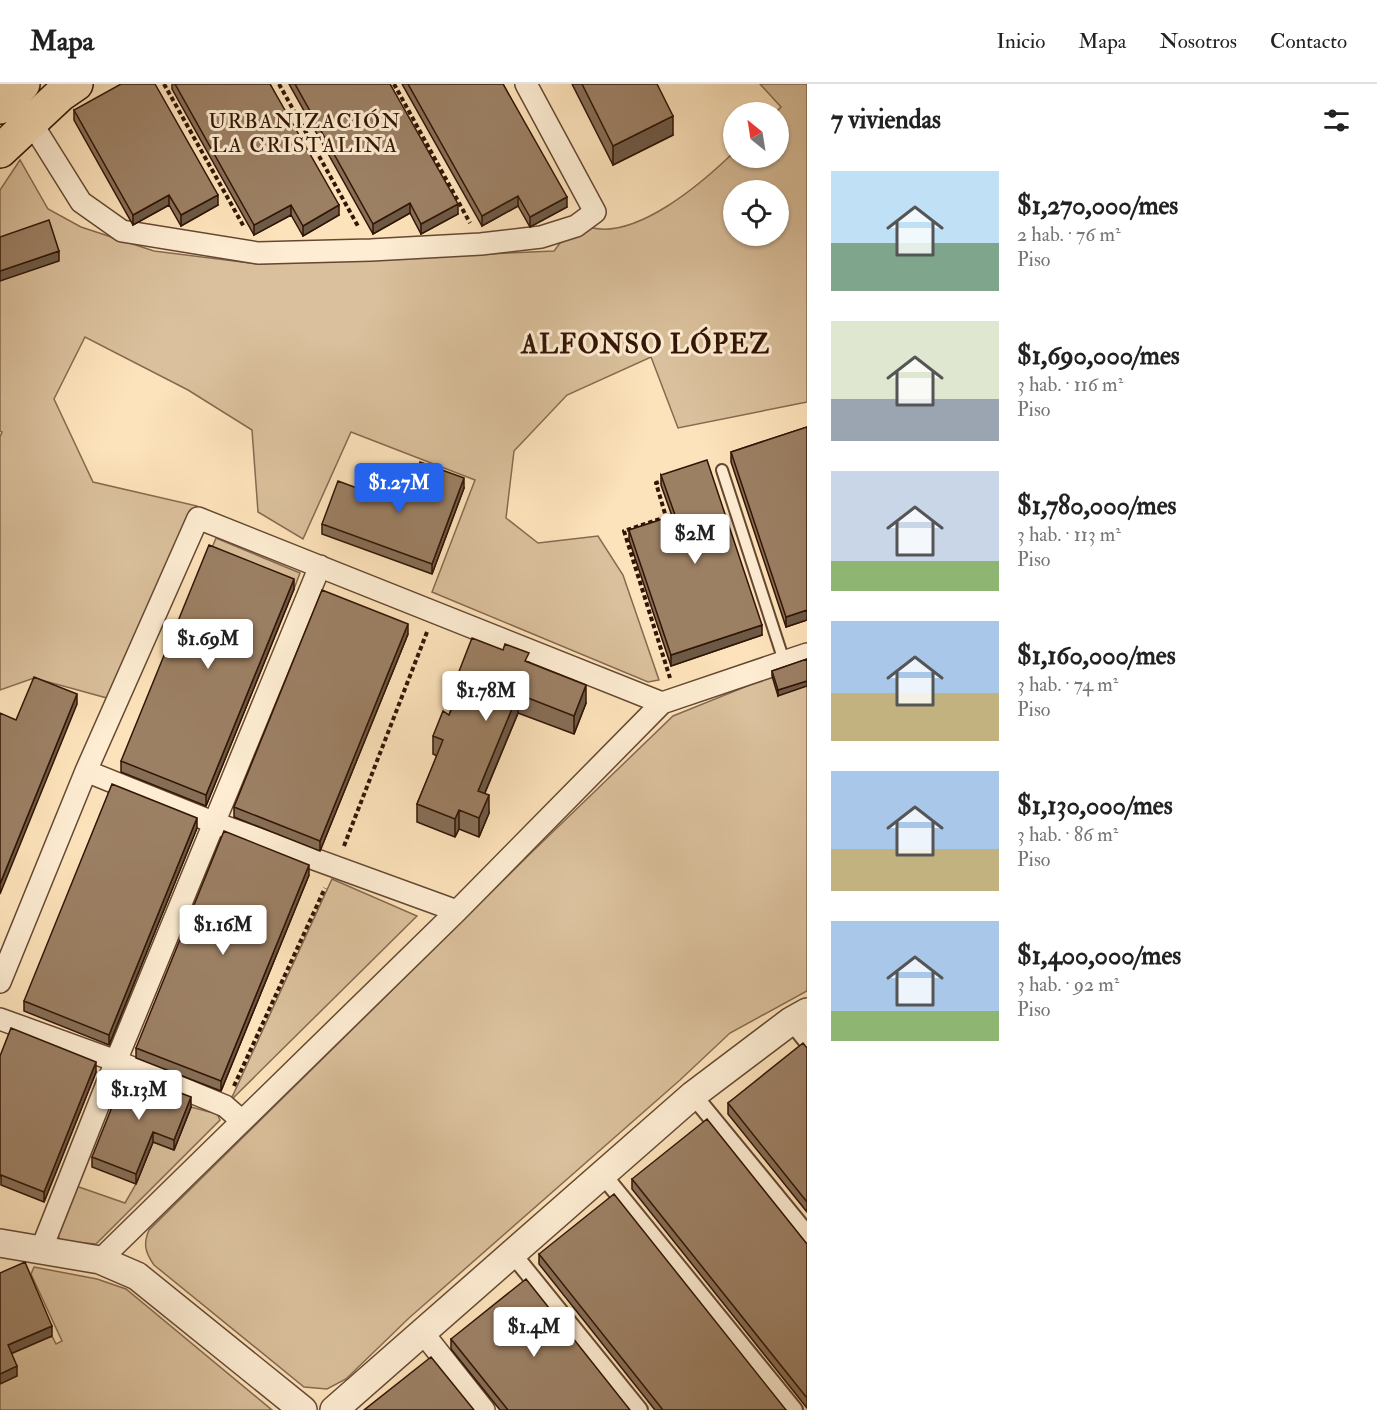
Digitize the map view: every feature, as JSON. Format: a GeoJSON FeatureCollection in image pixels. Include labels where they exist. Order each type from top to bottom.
{"type":"FeatureCollection","features":[{"type":"Feature","properties":{"kind":"main road"},"geometry":{"type":"LineString","coordinates":[[0,107],[24,84]]}},
{"type":"Feature","properties":{"kind":"main road"},"geometry":{"type":"LineString","coordinates":[[0,151],[60,95],[76,84]]}},
{"type":"Feature","properties":{"kind":"street"},"geometry":{"type":"LineString","coordinates":[[31,122],[81,202],[122,231],[258,253],[481,244],[541,237],[576,226],[594,212],[526,84]]}},
{"type":"Feature","properties":{"kind":"street"},"geometry":{"type":"LineString","coordinates":[[0,982],[86,771],[198,518],[669,700]]}},
{"type":"Feature","properties":{"kind":"street"},"geometry":{"type":"LineString","coordinates":[[41,1250],[116,1061],[320,566]]}},
{"type":"Feature","properties":{"kind":"street"},"geometry":{"type":"LineString","coordinates":[[100,1260],[669,700],[807,654]]}},
{"type":"Feature","properties":{"kind":"street"},"geometry":{"type":"LineString","coordinates":[[86,771],[215,823],[457,911]]}},
{"type":"Feature","properties":{"kind":"street"},"geometry":{"type":"LineString","coordinates":[[0,1019],[116,1061],[225,1106],[242,1121]]}},
{"type":"Feature","properties":{"kind":"street"},"geometry":{"type":"LineString","coordinates":[[334,1410],[693,1095],[802,1025]]}},
{"type":"Feature","properties":{"kind":"street"},"geometry":{"type":"LineString","coordinates":[[693,1095],[807,1234]]}},
{"type":"Feature","properties":{"kind":"street"},"geometry":{"type":"LineString","coordinates":[[603,1174],[794,1410]]}},
{"type":"Feature","properties":{"kind":"street"},"geometry":{"type":"LineString","coordinates":[[0,1243],[100,1260],[137,1276],[303,1410]]}},
{"type":"Feature","properties":{"kind":"street"},"geometry":{"type":"LineString","coordinates":[[512,1253],[639,1410]]}},
{"type":"Feature","properties":{"kind":"street"},"geometry":{"type":"LineString","coordinates":[[423,1333],[484,1410]]}},
{"type":"Feature","properties":{"kind":"lane"},"geometry":{"type":"LineString","coordinates":[[722,470],[784,661]]}},
{"type":"Feature","properties":{"kind":"path"},"geometry":{"type":"LineString","coordinates":[[164,84],[258,253]]}},
{"type":"Feature","properties":{"kind":"path"},"geometry":{"type":"LineString","coordinates":[[279,84],[371,250]]}},
{"type":"Feature","properties":{"kind":"path"},"geometry":{"type":"LineString","coordinates":[[394,84],[481,244]]}},
{"type":"Feature","properties":{"kind":"path"},"geometry":{"type":"LineString","coordinates":[[667,479],[656,483],[666,517],[624,531],[669,700]]}},
{"type":"Feature","properties":{"kind":"shaded area"},"geometry":{"type":"Polygon","coordinates":[[[760,84],[807,84],[807,402],[678,428],[651,357],[567,395],[514,451],[506,518],[538,543],[598,536],[623,575],[659,680],[648,682],[432,592],[475,480],[351,432],[303,539],[258,512],[252,430],[188,390],[85,337],[54,399],[93,482],[197,506],[107,698],[34,678],[0,690],[0,437],[2,432],[0,431],[0,190],[20,160],[48,209],[81,227],[154,251],[258,264],[554,251],[560,243],[589,227],[607,229],[627,226],[647,218],[704,179],[723,162],[723,168],[789,168],[789,102],[776,102],[760,84]]]}},
{"type":"Feature","properties":{"kind":"shaded area"},"geometry":{"type":"Polygon","coordinates":[[[216,538],[300,573],[294,589],[209,555],[216,538]]]}},
{"type":"Feature","properties":{"kind":"shaded area"},"geometry":{"type":"Polygon","coordinates":[[[772,676],[807,686],[807,991],[730,1033],[680,1080],[409,1318],[346,1379],[327,1389],[304,1387],[154,1265],[146,1248],[149,1230],[673,716],[772,676]]]}},
{"type":"Feature","properties":{"kind":"shaded area"},"geometry":{"type":"Polygon","coordinates":[[[332,879],[417,916],[225,1106],[233,1095],[332,879]]]}},
{"type":"Feature","properties":{"kind":"shaded area"},"geometry":{"type":"Polygon","coordinates":[[[191,1107],[217,1114],[220,1120],[96,1244],[61,1241],[57,1234],[76,1186],[125,1203],[136,1184],[153,1142],[174,1150],[191,1107]]]}},
{"type":"Feature","properties":{"kind":"shaded area"},"geometry":{"type":"Polygon","coordinates":[[[34,1267],[97,1279],[126,1289],[272,1410],[0,1410],[0,1384],[17,1376],[8,1355],[52,1336],[56,1344],[62,1341],[31,1274],[34,1267]]]}},
{"type":"Feature","properties":{"kind":"building"},"geometry":{"type":"Polygon","coordinates":[[[121,84],[155,84],[218,195],[181,215],[169,195],[133,215],[74,110],[121,84]]]}},
{"type":"Feature","properties":{"kind":"building"},"geometry":{"type":"Polygon","coordinates":[[[175,84],[270,84],[339,205],[303,226],[291,205],[254,225],[175,84]]]}},
{"type":"Feature","properties":{"kind":"building"},"geometry":{"type":"Polygon","coordinates":[[[295,84],[390,84],[458,204],[421,224],[410,203],[373,224],[295,84]]]}},
{"type":"Feature","properties":{"kind":"building"},"geometry":{"type":"Polygon","coordinates":[[[408,84],[503,84],[567,197],[530,217],[518,196],[482,216],[408,84]]]}},
{"type":"Feature","properties":{"kind":"building"},"geometry":{"type":"Polygon","coordinates":[[[582,84],[657,84],[673,116],[613,146],[582,84]]]}},
{"type":"Feature","properties":{"kind":"building"},"geometry":{"type":"Polygon","coordinates":[[[49,220],[59,251],[0,271],[0,237],[49,220]]]}},
{"type":"Feature","properties":{"kind":"building"},"geometry":{"type":"Polygon","coordinates":[[[807,427],[807,610],[786,617],[731,452],[807,427]]]}},
{"type":"Feature","properties":{"kind":"building"},"geometry":{"type":"Polygon","coordinates":[[[707,460],[762,625],[671,655],[629,530],[675,515],[661,475],[707,460]]]}},
{"type":"Feature","properties":{"kind":"building"},"geometry":{"type":"Polygon","coordinates":[[[420,462],[464,478],[432,564],[322,524],[338,481],[403,505],[420,462]]]}},
{"type":"Feature","properties":{"kind":"building"},"geometry":{"type":"Polygon","coordinates":[[[209,545],[294,579],[206,795],[121,761],[209,545]]]}},
{"type":"Feature","properties":{"kind":"building"},"geometry":{"type":"Polygon","coordinates":[[[322,590],[408,624],[320,841],[234,807],[322,590]]]}},
{"type":"Feature","properties":{"kind":"building"},"geometry":{"type":"Polygon","coordinates":[[[472,638],[503,650],[505,644],[529,653],[525,661],[586,685],[574,716],[518,694],[478,791],[489,795],[479,818],[459,810],[455,819],[417,804],[443,740],[433,736],[443,711],[449,715],[465,676],[458,674],[472,638]]]}},
{"type":"Feature","properties":{"kind":"building"},"geometry":{"type":"Polygon","coordinates":[[[807,659],[807,681],[778,690],[772,671],[807,659]]]}},
{"type":"Feature","properties":{"kind":"building"},"geometry":{"type":"Polygon","coordinates":[[[34,677],[77,694],[0,884],[0,713],[16,720],[34,677]]]}},
{"type":"Feature","properties":{"kind":"building"},"geometry":{"type":"Polygon","coordinates":[[[112,784],[197,818],[109,1035],[24,1001],[112,784]]]}},
{"type":"Feature","properties":{"kind":"building"},"geometry":{"type":"Polygon","coordinates":[[[224,831],[309,865],[221,1081],[136,1048],[224,831]]]}},
{"type":"Feature","properties":{"kind":"building"},"geometry":{"type":"Polygon","coordinates":[[[11,1028],[96,1062],[44,1192],[1,1175],[0,1177],[0,1056],[11,1028]]]}},
{"type":"Feature","properties":{"kind":"building"},"geometry":{"type":"Polygon","coordinates":[[[803,1043],[807,1048],[807,1202],[728,1103],[803,1043]]]}},
{"type":"Feature","properties":{"kind":"building"},"geometry":{"type":"Polygon","coordinates":[[[126,1072],[191,1097],[174,1140],[153,1132],[136,1174],[92,1157],[126,1072]]]}},
{"type":"Feature","properties":{"kind":"building"},"geometry":{"type":"Polygon","coordinates":[[[707,1119],[807,1244],[807,1398],[632,1179],[707,1119]]]}},
{"type":"Feature","properties":{"kind":"building"},"geometry":{"type":"Polygon","coordinates":[[[614,1194],[786,1410],[663,1410],[539,1254],[614,1194]]]}},
{"type":"Feature","properties":{"kind":"building"},"geometry":{"type":"Polygon","coordinates":[[[25,1262],[52,1326],[8,1345],[17,1366],[0,1374],[0,1273],[25,1262]]]}},
{"type":"Feature","properties":{"kind":"building"},"geometry":{"type":"Polygon","coordinates":[[[526,1279],[630,1410],[508,1410],[451,1339],[526,1279]]]}},
{"type":"Feature","properties":{"kind":"building"},"geometry":{"type":"Polygon","coordinates":[[[431,1357],[474,1410],[364,1410],[431,1357]]]}},
{"type":"Feature","properties":{"kind":"district","name":"URBANIZACIÓN LA CRISTALINA"},"geometry":{"type":"Point","coordinates":[305,133]}},
{"type":"Feature","properties":{"kind":"district","name":"ALFONSO LÓPEZ"},"geometry":{"type":"Point","coordinates":[646,344]}}]}
